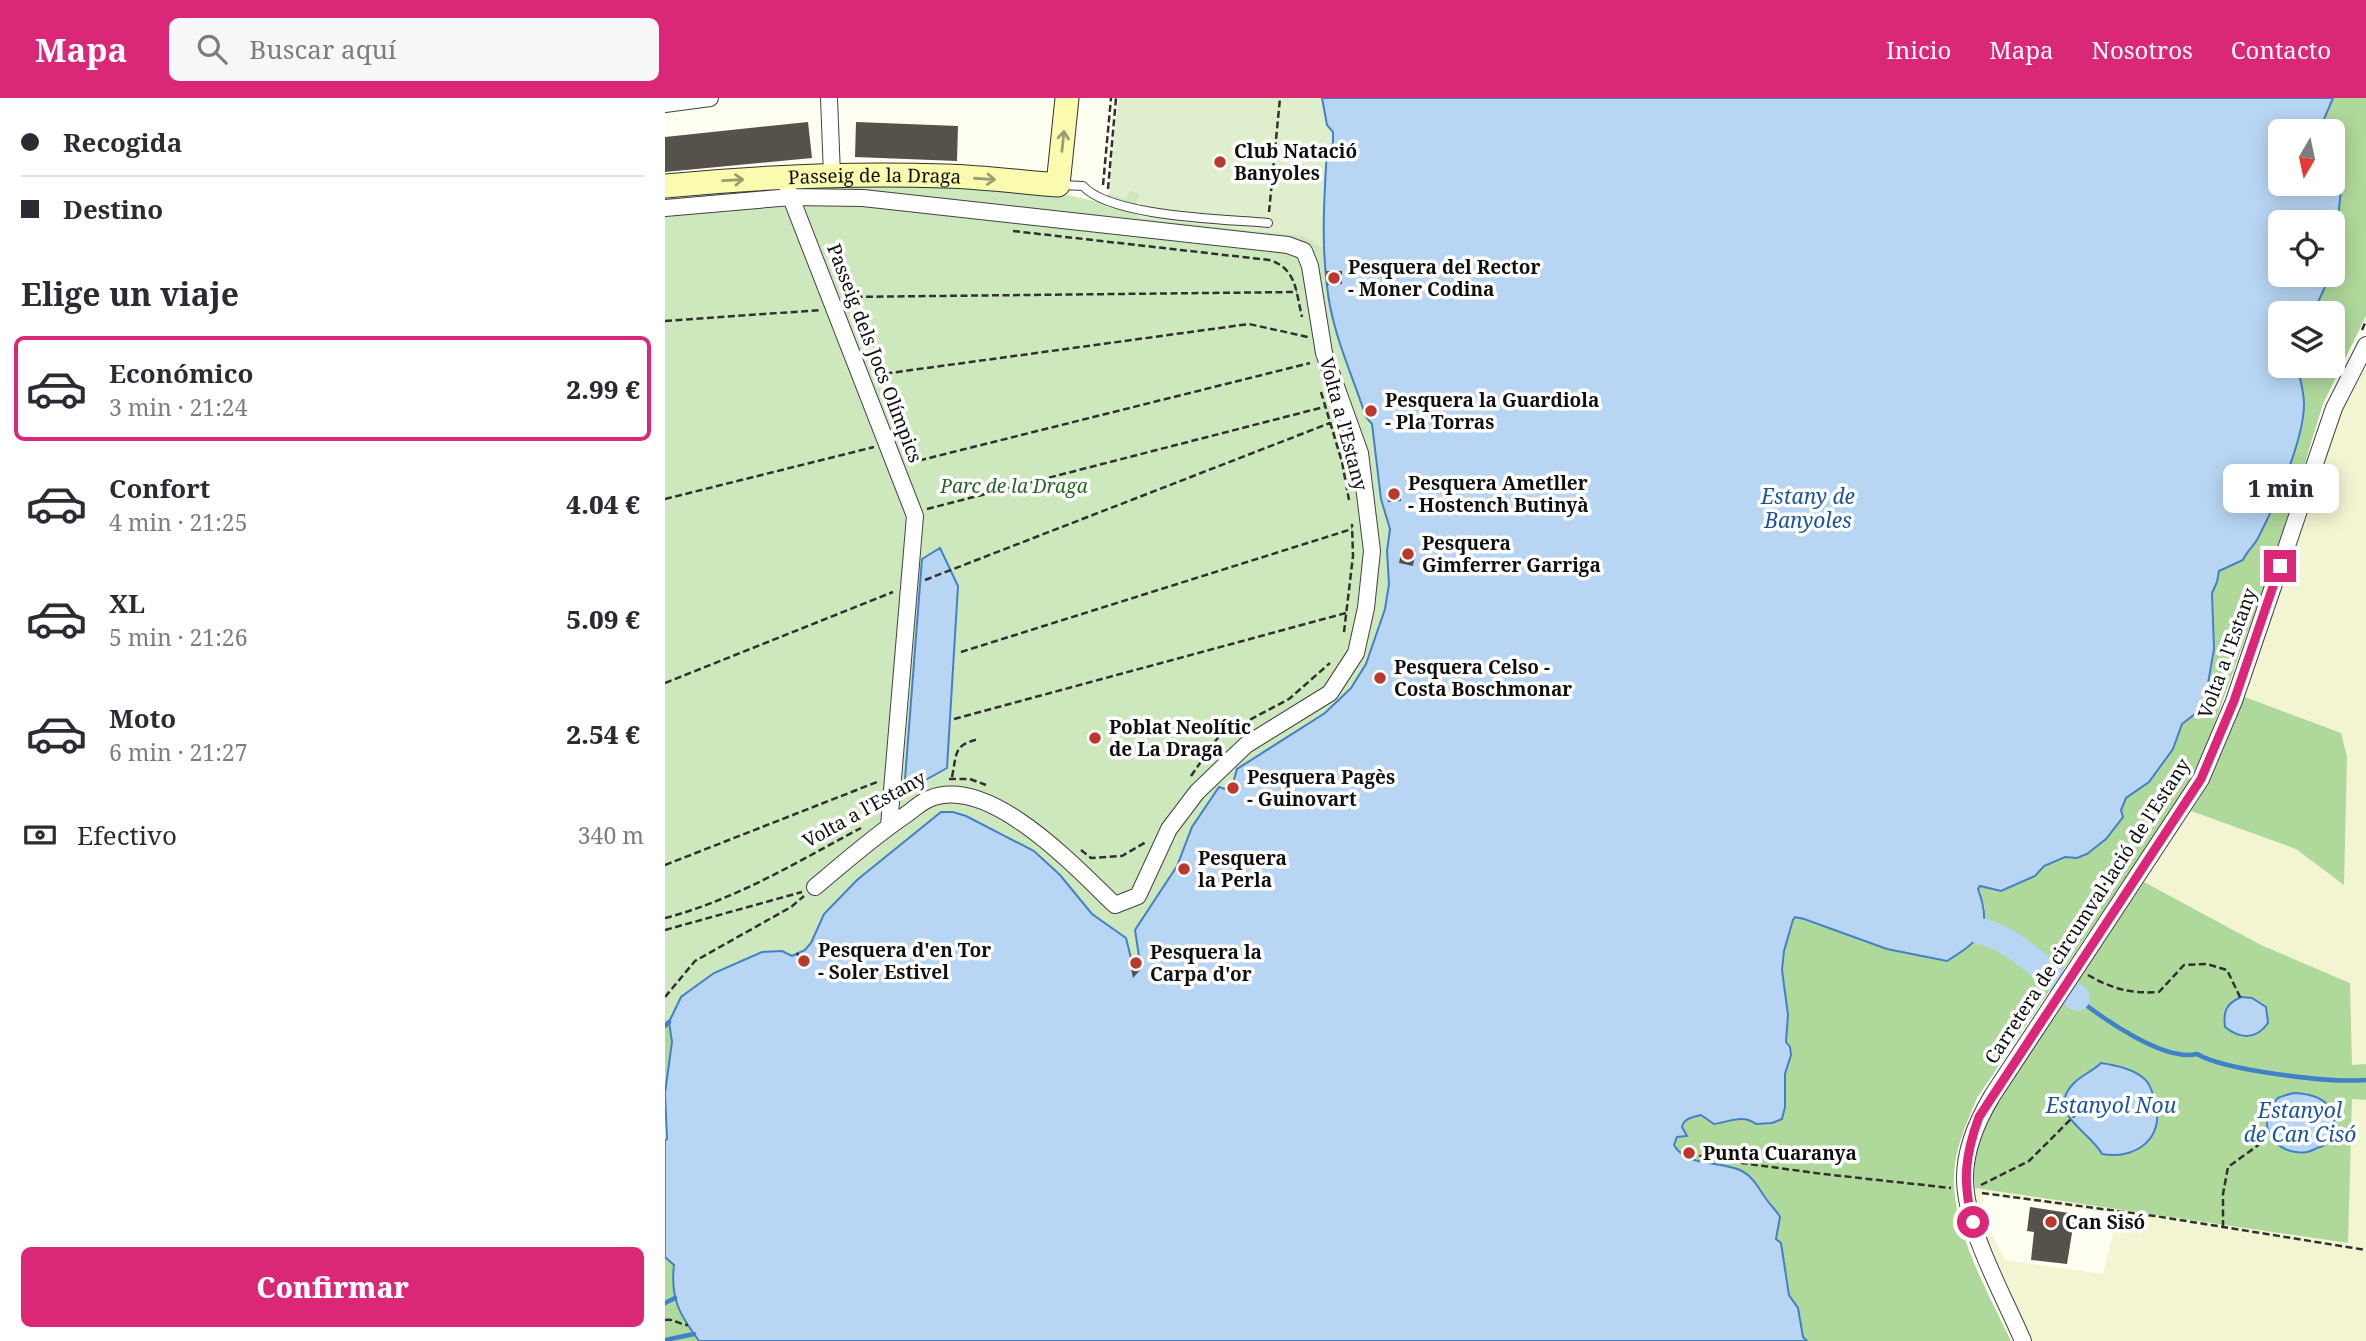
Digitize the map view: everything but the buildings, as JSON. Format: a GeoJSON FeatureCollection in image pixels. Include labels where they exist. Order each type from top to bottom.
{"type":"FeatureCollection","features":[{"type":"Feature","properties":{"kind":"street"},"geometry":{"type":"LineString","coordinates":[[665,104],[710,98]]}},
{"type":"Feature","properties":{"kind":"street"},"geometry":{"type":"LineString","coordinates":[[829,98],[832,175]]}},
{"type":"Feature","properties":{"kind":"street"},"geometry":{"type":"LineString","coordinates":[[1058,185],[1067,98],[1062,98]]}},
{"type":"Feature","properties":{"kind":"street","name":"Passeig de la Draga"},"geometry":{"type":"LineString","coordinates":[[665,186],[787,187],[832,175],[947,176],[1058,185]]}},
{"type":"Feature","properties":{"kind":"street"},"geometry":{"type":"LineString","coordinates":[[665,208],[787,187],[863,198],[1288,244],[1304,251],[1310,267],[1314,292],[1314,339],[1326,359],[1360,453],[1372,551],[1366,608],[1356,653],[1330,693],[1246,745],[1197,792],[1169,829],[1138,896],[1115,905],[1046,839],[982,799],[949,784],[929,798],[890,812],[815,887]]}},
{"type":"Feature","properties":{"kind":"street","name":"Passeig dels Jocs Olímpics"},"geometry":{"type":"LineString","coordinates":[[787,187],[915,516],[914,584],[890,812]]}},
{"type":"Feature","properties":{"kind":"street","name":"Carretera de circumval·lació de l'Estany"},"geometry":{"type":"LineString","coordinates":[[2023,1341],[1977,1236],[1966,1191],[1966,1160],[1979,1117],[2179,815],[2206,769],[2234,701],[2334,408],[2363,339]]}},
{"type":"Feature","properties":{"kind":"lane","name":"Passeig de la Draga"},"geometry":{"type":"LineString","coordinates":[[1058,185],[1083,186],[1090,193],[1104,198]]}},
{"type":"Feature","properties":{"kind":"lane"},"geometry":{"type":"LineString","coordinates":[[1104,198],[1138,210],[1268,223]]}},
{"type":"Feature","properties":{"kind":"path"},"geometry":{"type":"LineString","coordinates":[[1104,198],[1111,98]]}},
{"type":"Feature","properties":{"kind":"path"},"geometry":{"type":"LineString","coordinates":[[1104,198],[1116,98]]}},
{"type":"Feature","properties":{"kind":"path"},"geometry":{"type":"LineString","coordinates":[[1268,223],[1280,98]]}},
{"type":"Feature","properties":{"kind":"path","name":"Volta a l'Estany"},"geometry":{"type":"LineString","coordinates":[[1100,223],[1098,241],[1269,260],[1282,264],[1291,275],[1314,339]]}},
{"type":"Feature","properties":{"kind":"path"},"geometry":{"type":"LineString","coordinates":[[665,321],[832,303],[1314,292]]}},
{"type":"Feature","properties":{"kind":"path"},"geometry":{"type":"LineString","coordinates":[[2363,339],[2366,321]]}},
{"type":"Feature","properties":{"kind":"path"},"geometry":{"type":"LineString","coordinates":[[861,377],[1249,324],[1314,339]]}},
{"type":"Feature","properties":{"kind":"path"},"geometry":{"type":"LineString","coordinates":[[896,466],[1326,359]]}},
{"type":"Feature","properties":{"kind":"path","name":"Volta a l'Estany"},"geometry":{"type":"LineString","coordinates":[[1317,382],[1342,463],[1349,501]]}},
{"type":"Feature","properties":{"kind":"path"},"geometry":{"type":"LineString","coordinates":[[914,512],[1325,407],[1344,410]]}},
{"type":"Feature","properties":{"kind":"path"},"geometry":{"type":"LineString","coordinates":[[665,683],[954,567],[1330,423],[1344,410]]}},
{"type":"Feature","properties":{"kind":"path"},"geometry":{"type":"LineString","coordinates":[[665,499],[887,443]]}},
{"type":"Feature","properties":{"kind":"path","name":"Volta a l'Estany"},"geometry":{"type":"LineString","coordinates":[[1343,637],[1353,556],[1352,521]]}},
{"type":"Feature","properties":{"kind":"path"},"geometry":{"type":"LineString","coordinates":[[961,652],[1369,524]]}},
{"type":"Feature","properties":{"kind":"path"},"geometry":{"type":"LineString","coordinates":[[954,719],[1366,608]]}},
{"type":"Feature","properties":{"kind":"path"},"geometry":{"type":"LineString","coordinates":[[1187,781],[1219,736],[1289,699],[1331,662]]}},
{"type":"Feature","properties":{"kind":"path"},"geometry":{"type":"LineString","coordinates":[[949,784],[958,748],[964,743],[979,739]]}},
{"type":"Feature","properties":{"kind":"path"},"geometry":{"type":"LineString","coordinates":[[665,865],[893,776]]}},
{"type":"Feature","properties":{"kind":"path","name":"Volta a l'Estany"},"geometry":{"type":"LineString","coordinates":[[949,784],[971,779],[995,791]]}},
{"type":"Feature","properties":{"kind":"path","name":"Volta a l'Estany"},"geometry":{"type":"LineString","coordinates":[[665,918],[694,911],[757,885],[890,812]]}},
{"type":"Feature","properties":{"kind":"path"},"geometry":{"type":"LineString","coordinates":[[1073,844],[1091,858],[1122,856],[1146,842]]}},
{"type":"Feature","properties":{"kind":"path"},"geometry":{"type":"LineString","coordinates":[[665,930],[782,899],[815,887]]}},
{"type":"Feature","properties":{"kind":"path"},"geometry":{"type":"LineString","coordinates":[[665,997],[695,961],[791,907]]}},
{"type":"Feature","properties":{"kind":"path"},"geometry":{"type":"LineString","coordinates":[[797,953],[800,958]]}},
{"type":"Feature","properties":{"kind":"path"},"geometry":{"type":"LineString","coordinates":[[2075,972],[2117,990],[2134,993],[2159,992],[2184,965],[2207,964],[2227,970],[2241,999]]}},
{"type":"Feature","properties":{"kind":"path"},"geometry":{"type":"LineString","coordinates":[[1966,1191],[2029,1161],[2075,1115]]}},
{"type":"Feature","properties":{"kind":"path"},"geometry":{"type":"LineString","coordinates":[[2223,1227],[2223,1194],[2228,1167],[2264,1141]]}},
{"type":"Feature","properties":{"kind":"path"},"geometry":{"type":"LineString","coordinates":[[1689,1153],[1712,1159],[1877,1182],[1966,1191],[2366,1250]]}},
{"type":"Feature","properties":{"kind":"path"},"geometry":{"type":"LineString","coordinates":[[665,1320],[671,1319],[688,1325]]}},
{"type":"Feature","properties":{"kind":"green space","name":"Club Natació Banyoles"},"geometry":{"type":"Polygon","coordinates":[[[1118,98],[1322,98],[1327,125],[1333,131],[1333,143],[1327,150],[1323,248],[1303,236],[1137,217],[1140,194],[1129,190],[1126,199],[1109,193],[1118,98]]]}},
{"type":"Feature","properties":{"kind":"green space"},"geometry":{"type":"Polygon","coordinates":[[[2333,98],[2366,98],[2366,316],[2345,359],[2345,301],[2319,301],[2325,287],[2345,287],[2345,210],[2339,210],[2340,196],[2345,196],[2345,119],[2324,119],[2333,98]]]}},
{"type":"Feature","properties":{"kind":"green space","name":"Parc de la Draga"},"geometry":{"type":"Polygon","coordinates":[[[932,185],[1060,193],[1102,203],[1109,193],[1126,199],[1129,190],[1140,194],[1137,203],[1138,217],[1304,236],[1323,247],[1371,414],[1391,513],[1388,560],[1399,562],[1387,649],[1325,713],[1247,762],[1228,790],[1209,803],[1198,816],[1177,866],[1135,930],[1140,956],[1131,958],[1097,934],[1006,835],[953,812],[805,950],[791,956],[782,951],[681,997],[669,1022],[665,1016],[665,199],[787,186],[932,185]]]}},
{"type":"Feature","properties":{"kind":"green space"},"geometry":{"type":"Polygon","coordinates":[[[2366,364],[2366,1064],[2352,1066],[2350,983],[2261,945],[2144,882],[2191,811],[2296,849],[2344,885],[2278,709],[2245,697],[2342,411],[2366,364]]]}},
{"type":"Feature","properties":{"kind":"green space"},"geometry":{"type":"Polygon","coordinates":[[[2300,378],[2336,378],[2323,404],[2286,525],[2208,742],[2188,785],[1977,1098],[1958,1147],[1954,1186],[1963,1232],[2011,1341],[1807,1341],[1803,1337],[1798,1308],[1790,1295],[1781,1244],[1776,1239],[1777,1211],[1744,1173],[1683,1155],[1676,1149],[1674,1141],[1677,1137],[1687,1135],[1682,1131],[1683,1124],[1692,1117],[1702,1116],[1718,1122],[1747,1120],[1757,1124],[1772,1123],[1785,1107],[1785,1074],[1791,1054],[1786,1042],[1788,1015],[1782,970],[1784,951],[1795,917],[1887,949],[1947,960],[1985,909],[1977,889],[1980,886],[2001,891],[2035,876],[2044,866],[2065,857],[2077,858],[2087,854],[2106,839],[2123,817],[2121,810],[2126,798],[2149,782],[2173,749],[2181,724],[2200,710],[2205,701],[2214,649],[2212,593],[2219,570],[2242,560],[2265,524],[2294,454],[2303,419],[2300,378]]]}},
{"type":"Feature","properties":{"kind":"green space"},"geometry":{"type":"Polygon","coordinates":[[[2245,697],[2341,733],[2347,757],[2344,885],[2296,849],[2191,811],[2209,783],[2245,697]]]}},
{"type":"Feature","properties":{"kind":"green space"},"geometry":{"type":"Polygon","coordinates":[[[2144,882],[2261,945],[2350,983],[2352,1065],[2366,1064],[2366,1100],[2352,1099],[2348,1243],[1975,1188],[1979,1144],[1995,1103],[2144,882]],[[2252,998],[2240,1036],[2254,1036],[2252,998]],[[2101,1063],[2085,1075],[2079,1130],[2097,1145],[2101,1063]],[[2271,1108],[2266,1121],[2267,1132],[2329,1137],[2335,1114],[2271,1108]]]}},
{"type":"Feature","properties":{"kind":"green space"},"geometry":{"type":"Polygon","coordinates":[[[665,1016],[671,1044],[665,1093],[665,1016]]]}},
{"type":"Feature","properties":{"kind":"green space"},"geometry":{"type":"Polygon","coordinates":[[[2352,1099],[2366,1100],[2366,1341],[2032,1341],[1985,1233],[1976,1207],[1975,1188],[2347,1242],[2352,1099]],[[1984,1194],[1983,1205],[1991,1232],[2005,1260],[2103,1274],[2118,1214],[1984,1194]]]}},
{"type":"Feature","properties":{"kind":"green space"},"geometry":{"type":"Polygon","coordinates":[[[665,1257],[675,1265],[674,1288],[678,1306],[699,1341],[665,1341],[665,1257]]]}},
{"type":"Feature","properties":{"kind":"water","name":"Estany de Banyoles"},"geometry":{"type":"Polygon","coordinates":[[[1322,98],[2333,98],[2324,119],[2268,119],[2268,196],[2340,196],[2339,210],[2268,210],[2268,287],[2325,287],[2319,301],[2268,301],[2268,378],[2300,378],[2304,404],[2303,419],[2287,472],[2258,538],[2243,560],[2219,571],[2212,593],[2214,649],[2205,701],[2200,710],[2182,724],[2173,749],[2149,782],[2126,798],[2121,810],[2123,817],[2106,839],[2087,854],[2077,858],[2065,857],[2044,866],[2035,876],[2001,891],[1980,886],[1978,889],[1984,914],[1981,932],[1968,947],[1947,961],[1887,949],[1804,919],[1795,917],[1793,920],[1784,951],[1782,970],[1788,1015],[1786,1042],[1791,1055],[1785,1074],[1785,1107],[1782,1119],[1772,1123],[1756,1124],[1741,1119],[1714,1124],[1701,1115],[1685,1122],[1682,1127],[1687,1136],[1677,1137],[1674,1145],[1687,1157],[1742,1171],[1754,1181],[1779,1215],[1776,1239],[1781,1243],[1789,1295],[1798,1308],[1803,1337],[1807,1341],[699,1341],[678,1306],[674,1288],[674,1265],[665,1257],[665,1093],[672,1042],[669,1022],[681,997],[714,973],[762,952],[782,951],[792,956],[805,950],[824,914],[857,880],[941,812],[966,816],[1034,851],[1060,875],[1092,914],[1126,938],[1131,958],[1139,956],[1135,930],[1177,866],[1192,827],[1219,787],[1228,790],[1237,769],[1325,713],[1351,688],[1366,664],[1385,609],[1389,584],[1387,551],[1390,529],[1381,499],[1372,424],[1366,417],[1344,357],[1328,294],[1324,258],[1324,204],[1327,150],[1333,143],[1333,132],[1327,125],[1322,98]]]}},
{"type":"Feature","properties":{"kind":"water"},"geometry":{"type":"Polygon","coordinates":[[[940,548],[958,586],[947,768],[904,792],[922,559],[940,548]]]}},
{"type":"Feature","properties":{"kind":"water"},"geometry":{"type":"Polygon","coordinates":[[[2241,997],[2252,998],[2266,1007],[2268,1023],[2253,1035],[2236,1034],[2225,1027],[2227,1009],[2241,997]]]}},
{"type":"Feature","properties":{"kind":"water","name":"Estanyol Nou"},"geometry":{"type":"Polygon","coordinates":[[[2101,1063],[2123,1067],[2138,1074],[2149,1084],[2155,1101],[2156,1126],[2152,1136],[2137,1150],[2114,1155],[2102,1154],[2067,1113],[2064,1104],[2066,1094],[2077,1080],[2101,1063]]]}},
{"type":"Feature","properties":{"kind":"water","name":"Estanyol de Can Cisó"},"geometry":{"type":"Polygon","coordinates":[[[2294,1093],[2318,1098],[2335,1114],[2333,1129],[2323,1146],[2307,1152],[2290,1151],[2282,1147],[2268,1129],[2269,1112],[2275,1101],[2294,1093]]]}},
{"type":"Feature","properties":{"kind":"waterway"},"geometry":{"type":"LineString","coordinates":[[1980,931],[2019,949],[2077,998]]}},
{"type":"Feature","properties":{"kind":"waterway"},"geometry":{"type":"LineString","coordinates":[[2077,998],[2134,1037],[2168,1051],[2183,1055],[2197,1054],[2231,1066],[2280,1074],[2329,1080],[2366,1080]]}},
{"type":"Feature","properties":{"kind":"waterway"},"geometry":{"type":"LineString","coordinates":[[665,1026],[669,1022]]}},
{"type":"Feature","properties":{"kind":"waterway"},"geometry":{"type":"LineString","coordinates":[[665,1303],[675,1298]]}},
{"type":"Feature","properties":{"kind":"waterway"},"geometry":{"type":"LineString","coordinates":[[665,1340],[694,1334]]}},
{"type":"Feature","properties":{"kind":"place","name":"Club Natació Banyoles"},"geometry":{"type":"Point","coordinates":[1220,162]}},
{"type":"Feature","properties":{"kind":"place","name":"Pesquera del Rector - Moner Codina"},"geometry":{"type":"Point","coordinates":[1334,278]}},
{"type":"Feature","properties":{"kind":"place","name":"Pesquera la Guardiola - Pla Torras"},"geometry":{"type":"Point","coordinates":[1371,411]}},
{"type":"Feature","properties":{"kind":"place","name":"Pesquera Ametller - Hostench Butinyà"},"geometry":{"type":"Point","coordinates":[1394,494]}},
{"type":"Feature","properties":{"kind":"place","name":"Pesquera Gimferrer Garriga"},"geometry":{"type":"Point","coordinates":[1408,554]}},
{"type":"Feature","properties":{"kind":"place","name":"Pesquera Celso - Costa Boschmonar"},"geometry":{"type":"Point","coordinates":[1380,678]}},
{"type":"Feature","properties":{"kind":"place","name":"Poblat Neolític de La Draga"},"geometry":{"type":"Point","coordinates":[1095,738]}},
{"type":"Feature","properties":{"kind":"place","name":"Pesquera Pagès - Guinovart"},"geometry":{"type":"Point","coordinates":[1233,788]}},
{"type":"Feature","properties":{"kind":"place","name":"Pesquera la Perla"},"geometry":{"type":"Point","coordinates":[1184,869]}},
{"type":"Feature","properties":{"kind":"place","name":"Pesquera d'en Tor - Soler Estivel"},"geometry":{"type":"Point","coordinates":[804,961]}},
{"type":"Feature","properties":{"kind":"place","name":"Pesquera la Carpa d'or"},"geometry":{"type":"Point","coordinates":[1136,963]}},
{"type":"Feature","properties":{"kind":"place","name":"Punta Cuaranya"},"geometry":{"type":"Point","coordinates":[1689,1153]}},
{"type":"Feature","properties":{"kind":"place","name":"Can Sisó"},"geometry":{"type":"Point","coordinates":[2051,1222]}},
{"type":"Feature","properties":{"kind":"route"},"geometry":{"type":"LineString","coordinates":[[1973,1222],[1965,1178],[1966,1160],[1979,1117],[2201,779],[2234,701],[2280,566]]}}]}
